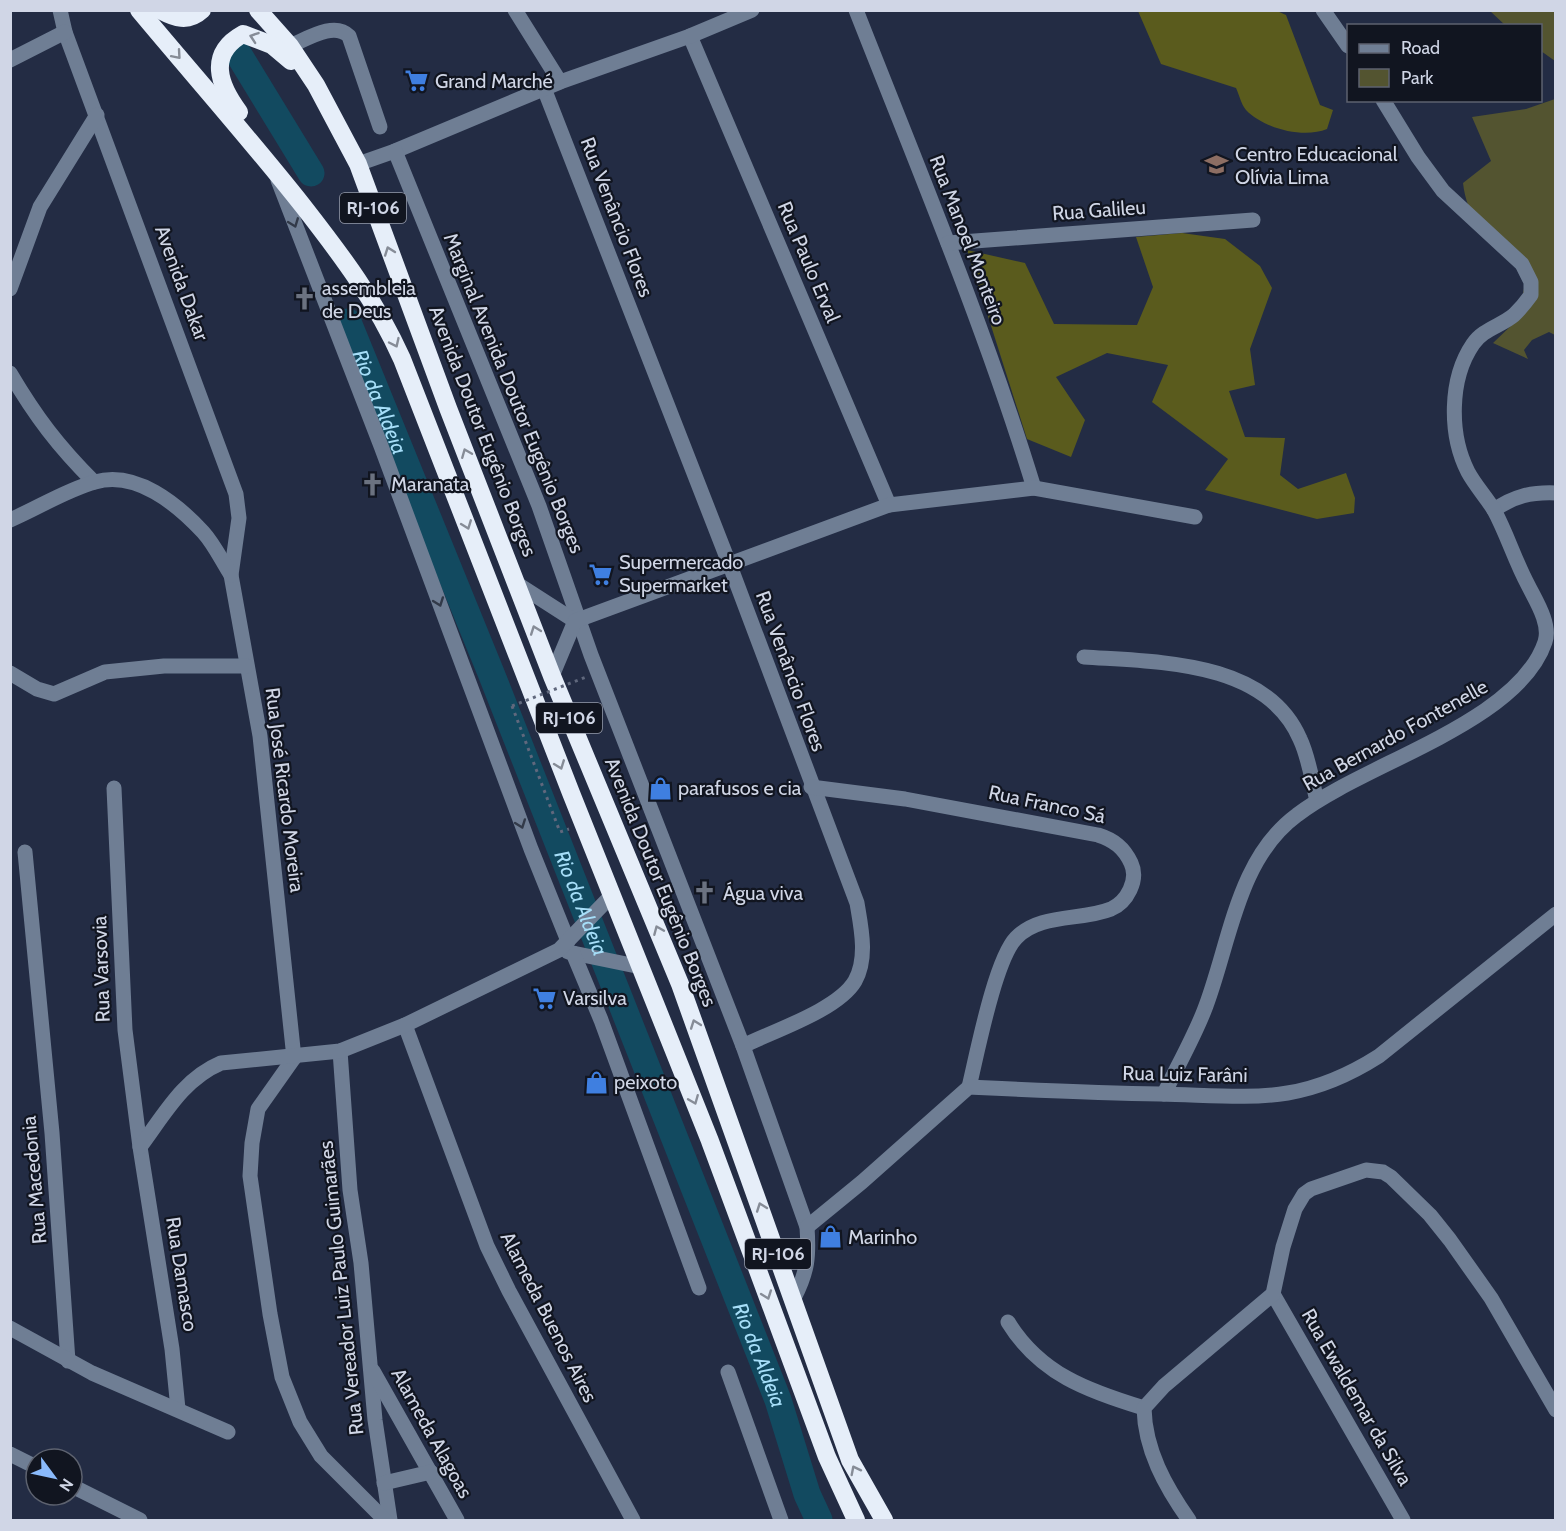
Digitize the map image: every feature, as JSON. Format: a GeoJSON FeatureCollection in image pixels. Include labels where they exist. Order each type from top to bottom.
{"type":"FeatureCollection","features":[{"type":"Feature","properties":{"kind":"highway","name":"RJ-106"},"geometry":{"type":"LineString","coordinates":[[139,10],[325,234],[383,317],[402,359],[583,823],[606,901],[641,967],[710,1141],[827,1457],[856,1521]]}},
{"type":"Feature","properties":{"kind":"highway"},"geometry":{"type":"LineString","coordinates":[[160,10],[173,17],[187,19],[195,17],[202,10]]}},
{"type":"Feature","properties":{"kind":"highway","name":"Avenida Doutor Eugênio Borges"},"geometry":{"type":"LineString","coordinates":[[258,10],[290,46],[316,85],[358,165],[444,397],[519,585],[552,676],[680,984],[794,1298],[824,1394],[850,1460],[884,1521]]}},
{"type":"Feature","properties":{"kind":"highway"},"geometry":{"type":"LineString","coordinates":[[316,85],[272,45],[243,34],[227,46],[219,65],[219,74],[228,97],[254,133],[318,207],[374,288],[383,317]]}},
{"type":"Feature","properties":{"kind":"street","name":"Avenida Dakar"},"geometry":{"type":"LineString","coordinates":[[60,10],[65,32],[98,115],[234,484],[239,518],[231,575]]}},
{"type":"Feature","properties":{"kind":"street"},"geometry":{"type":"LineString","coordinates":[[515,10],[560,82]]}},
{"type":"Feature","properties":{"kind":"street"},"geometry":{"type":"LineString","coordinates":[[358,165],[545,91],[560,82],[690,36],[734,14],[752,10]]}},
{"type":"Feature","properties":{"kind":"street","name":"Rua Manoel Monteiro"},"geometry":{"type":"LineString","coordinates":[[856,10],[948,243],[1011,412],[1034,488]]}},
{"type":"Feature","properties":{"kind":"street"},"geometry":{"type":"LineString","coordinates":[[1323,10],[1347,45]]}},
{"type":"Feature","properties":{"kind":"street"},"geometry":{"type":"LineString","coordinates":[[290,46],[335,29],[344,31],[349,36],[380,128]]}},
{"type":"Feature","properties":{"kind":"street"},"geometry":{"type":"LineString","coordinates":[[10,60],[65,32]]}},
{"type":"Feature","properties":{"kind":"street","name":"Rua Paulo Erval"},"geometry":{"type":"LineString","coordinates":[[690,36],[889,505]]}},
{"type":"Feature","properties":{"kind":"street","name":"Rua Venâncio Flores"},"geometry":{"type":"LineString","coordinates":[[545,91],[729,563],[857,903],[862,934],[861,961],[855,981],[844,993],[823,1008],[743,1046]]}},
{"type":"Feature","properties":{"kind":"street","name":"Rua Bernardo Fontenelle"},"geometry":{"type":"LineString","coordinates":[[1164,1094],[1204,1011],[1251,871],[1266,845],[1283,826],[1317,801],[1490,709],[1518,685],[1538,660],[1546,639],[1545,623],[1494,510],[1468,472],[1457,448],[1455,399],[1464,362],[1481,333],[1513,315],[1531,296],[1531,282],[1522,264],[1443,191],[1418,157],[1384,102]]}},
{"type":"Feature","properties":{"kind":"street"},"geometry":{"type":"LineString","coordinates":[[10,289],[40,207],[98,115]]}},
{"type":"Feature","properties":{"kind":"street","name":"Marginal Avenida Doutor Eugênio Borges"},"geometry":{"type":"LineString","coordinates":[[395,151],[539,506],[577,620],[743,1046],[807,1227],[809,1253],[806,1276],[794,1298]]}},
{"type":"Feature","properties":{"kind":"street"},"geometry":{"type":"LineString","coordinates":[[273,169],[601,1020],[699,1288]]}},
{"type":"Feature","properties":{"kind":"street","name":"Rua Galileu"},"geometry":{"type":"LineString","coordinates":[[948,243],[1253,220]]}},
{"type":"Feature","properties":{"kind":"street"},"geometry":{"type":"LineString","coordinates":[[10,373],[39,421],[62,451],[94,482]]}},
{"type":"Feature","properties":{"kind":"street"},"geometry":{"type":"LineString","coordinates":[[10,520],[94,482],[126,480],[149,489],[185,515],[205,534],[231,575],[246,666]]}},
{"type":"Feature","properties":{"kind":"street"},"geometry":{"type":"LineString","coordinates":[[552,676],[577,620],[889,505],[1034,488],[1196,517]]}},
{"type":"Feature","properties":{"kind":"street"},"geometry":{"type":"LineString","coordinates":[[1494,510],[1509,500],[1530,493],[1556,493]]}},
{"type":"Feature","properties":{"kind":"street"},"geometry":{"type":"LineString","coordinates":[[519,585],[577,620]]}},
{"type":"Feature","properties":{"kind":"street"},"geometry":{"type":"LineString","coordinates":[[1084,657],[1199,669],[1257,688],[1274,702],[1300,739],[1317,801]]}},
{"type":"Feature","properties":{"kind":"street","name":"Rua José Ricardo Moreira"},"geometry":{"type":"LineString","coordinates":[[10,672],[37,689],[54,694],[64,692],[105,672],[164,666],[246,666],[260,736],[294,1058]]}},
{"type":"Feature","properties":{"kind":"street","name":"Rua Franco Sá"},"geometry":{"type":"LineString","coordinates":[[812,787],[905,799],[1098,835],[1112,839],[1129,858],[1134,869],[1131,890],[1113,908],[1042,923],[1016,938],[1006,955],[993,989],[969,1087]]}},
{"type":"Feature","properties":{"kind":"street","name":"Rua Varsovia"},"geometry":{"type":"LineString","coordinates":[[114,788],[125,1029],[140,1147]]}},
{"type":"Feature","properties":{"kind":"street","name":"Rua Macedonia"},"geometry":{"type":"LineString","coordinates":[[25,852],[52,1133],[68,1360]]}},
{"type":"Feature","properties":{"kind":"street"},"geometry":{"type":"LineString","coordinates":[[140,1147],[176,1097],[195,1077],[210,1068],[220,1063],[294,1058],[340,1051],[405,1025],[572,947],[606,901]]}},
{"type":"Feature","properties":{"kind":"street","name":"Rua Luiz Farâni"},"geometry":{"type":"LineString","coordinates":[[969,1087],[1234,1098],[1281,1095],[1320,1086],[1350,1075],[1379,1056],[1556,914]]}},
{"type":"Feature","properties":{"kind":"street"},"geometry":{"type":"LineString","coordinates":[[572,947],[641,967]]}},
{"type":"Feature","properties":{"kind":"street","name":"Alameda Buenos Aires"},"geometry":{"type":"LineString","coordinates":[[405,1025],[487,1246],[508,1291],[633,1521]]}},
{"type":"Feature","properties":{"kind":"street","name":"Rua Vereador Luiz Paulo Guimarães"},"geometry":{"type":"LineString","coordinates":[[340,1051],[350,1190],[361,1263],[370,1365],[390,1521]]}},
{"type":"Feature","properties":{"kind":"street"},"geometry":{"type":"LineString","coordinates":[[294,1058],[258,1109],[252,1143],[250,1176],[270,1314],[282,1377],[300,1422],[321,1456],[385,1521]]}},
{"type":"Feature","properties":{"kind":"street"},"geometry":{"type":"LineString","coordinates":[[807,1227],[862,1182],[969,1087]]}},
{"type":"Feature","properties":{"kind":"street","name":"Rua Damasco"},"geometry":{"type":"LineString","coordinates":[[140,1147],[172,1349],[178,1409]]}},
{"type":"Feature","properties":{"kind":"street"},"geometry":{"type":"LineString","coordinates":[[1144,1408],[1164,1386],[1273,1294],[1295,1209],[1304,1194],[1353,1173],[1366,1170],[1383,1172],[1430,1215],[1450,1240],[1491,1298],[1556,1410]]}},
{"type":"Feature","properties":{"kind":"street","name":"Rua Ewaldemar da Silva"},"geometry":{"type":"LineString","coordinates":[[1273,1294],[1403,1521]]}},
{"type":"Feature","properties":{"kind":"street"},"geometry":{"type":"LineString","coordinates":[[1008,1322],[1020,1342],[1046,1366],[1094,1393],[1144,1408]]}},
{"type":"Feature","properties":{"kind":"street"},"geometry":{"type":"LineString","coordinates":[[10,1328],[68,1360],[228,1432]]}},
{"type":"Feature","properties":{"kind":"street","name":"Alameda Alagoas"},"geometry":{"type":"LineString","coordinates":[[370,1365],[457,1521]]}},
{"type":"Feature","properties":{"kind":"street"},"geometry":{"type":"LineString","coordinates":[[728,1372],[781,1521]]}},
{"type":"Feature","properties":{"kind":"street"},"geometry":{"type":"LineString","coordinates":[[1144,1408],[1150,1450],[1189,1521]]}},
{"type":"Feature","properties":{"kind":"street"},"geometry":{"type":"LineString","coordinates":[[10,1454],[24,1461]]}},
{"type":"Feature","properties":{"kind":"street"},"geometry":{"type":"LineString","coordinates":[[384,1483],[431,1472]]}},
{"type":"Feature","properties":{"kind":"street"},"geometry":{"type":"LineString","coordinates":[[84,1492],[141,1521]]}},
{"type":"Feature","properties":{"kind":"path"},"geometry":{"type":"LineString","coordinates":[[583,823],[560,832],[512,706],[586,677]]}},
{"type":"Feature","properties":{"kind":"green space"},"geometry":{"type":"Polygon","coordinates":[[[1490,11],[1555,11],[1555,61],[1542,52],[1542,24],[1504,24],[1490,11]]]}},
{"type":"Feature","properties":{"kind":"green space"},"geometry":{"type":"Polygon","coordinates":[[[1555,99],[1555,335],[1549,332],[1532,340],[1524,350],[1528,359],[1493,343],[1517,320],[1527,275],[1495,245],[1478,224],[1471,212],[1463,183],[1491,161],[1472,117],[1526,109],[1555,99]]]}},
{"type":"Feature","properties":{"kind":"shaded area"},"geometry":{"type":"Polygon","coordinates":[[[1138,11],[1277,11],[1286,15],[1320,105],[1333,110],[1327,129],[1307,133],[1273,127],[1246,110],[1236,88],[1161,64],[1138,11]]]}},
{"type":"Feature","properties":{"kind":"shaded area"},"geometry":{"type":"Polygon","coordinates":[[[1182,233],[1225,239],[1260,266],[1272,288],[1250,349],[1255,385],[1229,391],[1245,437],[1285,438],[1280,475],[1298,489],[1346,473],[1355,498],[1354,513],[1317,519],[1205,490],[1228,459],[1152,402],[1168,365],[1107,353],[1056,377],[1085,420],[1071,457],[1027,439],[967,250],[1025,263],[1054,324],[1137,325],[1153,287],[1136,237],[1182,233]]]}},
{"type":"Feature","properties":{"kind":"waterway"},"geometry":{"type":"LineString","coordinates":[[239,55],[311,173]]}},
{"type":"Feature","properties":{"kind":"waterway","name":"Rio da Aldeia"},"geometry":{"type":"LineString","coordinates":[[348,322],[491,673],[778,1400],[807,1494],[819,1520]]}},
{"type":"Feature","properties":{"kind":"place","name":"Grand Marché"},"geometry":{"type":"Point","coordinates":[417,81]}},
{"type":"Feature","properties":{"kind":"place","name":"Centro Educacional Olívia Lima"},"geometry":{"type":"Point","coordinates":[1217,165]}},
{"type":"Feature","properties":{"kind":"place","name":"assembleia de Deus"},"geometry":{"type":"Point","coordinates":[304,299]}},
{"type":"Feature","properties":{"kind":"place","name":"Maranata"},"geometry":{"type":"Point","coordinates":[373,484]}},
{"type":"Feature","properties":{"kind":"place","name":"Supermercado Supermarket"},"geometry":{"type":"Point","coordinates":[601,574]}},
{"type":"Feature","properties":{"kind":"place","name":"parafusos e cia"},"geometry":{"type":"Point","coordinates":[660,788]}},
{"type":"Feature","properties":{"kind":"place","name":"Água viva"},"geometry":{"type":"Point","coordinates":[705,893]}},
{"type":"Feature","properties":{"kind":"place","name":"Varsilva"},"geometry":{"type":"Point","coordinates":[545,998]}},
{"type":"Feature","properties":{"kind":"place","name":"peixoto"},"geometry":{"type":"Point","coordinates":[596,1082]}},
{"type":"Feature","properties":{"kind":"place","name":"Marinho"},"geometry":{"type":"Point","coordinates":[830,1237]}}]}
